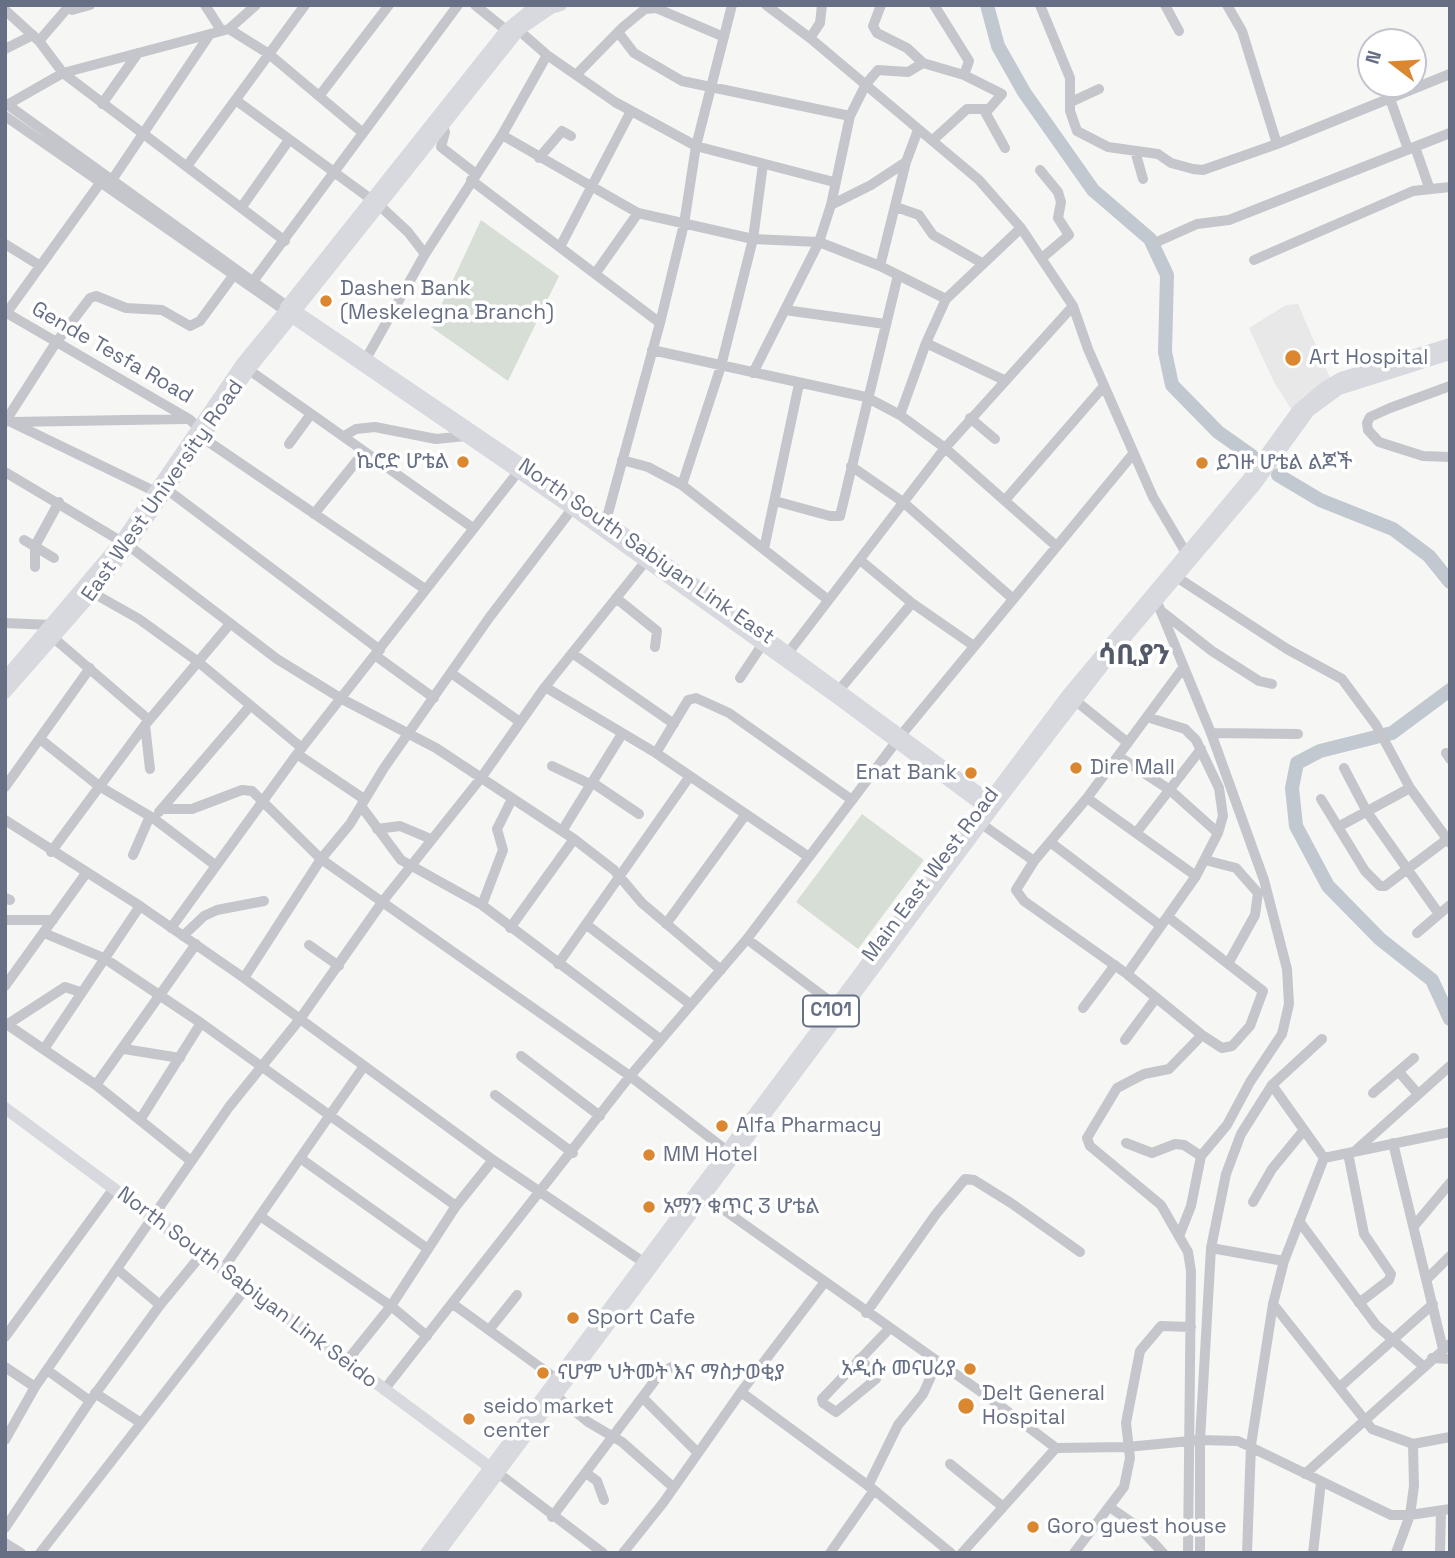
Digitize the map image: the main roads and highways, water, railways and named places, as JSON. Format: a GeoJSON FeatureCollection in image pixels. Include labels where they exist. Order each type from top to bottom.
{"type":"FeatureCollection","features":[{"type":"Feature","properties":{"kind":"main road","name":"East West University Road"},"geometry":{"type":"LineString","coordinates":[[375,202],[443,126],[512,28],[561,5]]}},
{"type":"Feature","properties":{"kind":"main road","name":"East West University Road"},"geometry":{"type":"LineString","coordinates":[[197,428],[249,370],[375,202],[512,28],[534,6]]}},
{"type":"Feature","properties":{"kind":"main road","name":"East West University Road"},"geometry":{"type":"LineString","coordinates":[[5,678],[93,593],[162,491],[197,428],[243,362],[291,311]]}},
{"type":"Feature","properties":{"kind":"main road","name":"North South Sabiyan Link East"},"geometry":{"type":"LineString","coordinates":[[291,311],[367,357],[900,738],[990,806]]}},
{"type":"Feature","properties":{"kind":"main road","name":"North South Sabiyan Link East"},"geometry":{"type":"LineString","coordinates":[[291,311],[466,436],[495,451],[518,472],[604,527],[645,562],[762,645],[840,689],[900,738]]}},
{"type":"Feature","properties":{"kind":"main road","name":"Main East West Road"},"geometry":{"type":"LineString","coordinates":[[1351,380],[1450,344]]}},
{"type":"Feature","properties":{"kind":"main road","name":"Main East West Road"},"geometry":{"type":"LineString","coordinates":[[426,1553],[555,1395],[571,1366],[990,806],[1072,698],[1252,481],[1307,401],[1324,388],[1450,354]]}},
{"type":"Feature","properties":{"kind":"main road","name":"East West University Road"},"geometry":{"type":"LineString","coordinates":[[5,693],[51,631],[125,544]]}},
{"type":"Feature","properties":{"kind":"main road","name":"Main East West Road"},"geometry":{"type":"LineString","coordinates":[[1072,698],[1159,606],[1189,557]]}},
{"type":"Feature","properties":{"kind":"main road","name":"Main East West Road"},"geometry":{"type":"LineString","coordinates":[[959,848],[983,825],[990,806]]}},
{"type":"Feature","properties":{"kind":"main road","name":"Main East West Road"},"geometry":{"type":"LineString","coordinates":[[830,1020],[835,1005],[860,979]]}},
{"type":"Feature","properties":{"kind":"main road","name":"North South Sabiyan Link Seido"},"geometry":{"type":"LineString","coordinates":[[5,1108],[494,1470]]}},
{"type":"Feature","properties":{"kind":"main road","name":"Main East West Road"},"geometry":{"type":"LineString","coordinates":[[439,1553],[555,1378],[571,1366]]}},
{"type":"Feature","properties":{"kind":"waterway"},"geometry":{"type":"LineString","coordinates":[[987,5],[998,46],[1024,92],[1093,190],[1150,239],[1167,275],[1165,352],[1172,385],[1218,432],[1252,456]]}},
{"type":"Feature","properties":{"kind":"waterway"},"geometry":{"type":"LineString","coordinates":[[1278,475],[1320,500],[1393,529],[1429,556],[1450,582]]}},
{"type":"Feature","properties":{"kind":"waterway"},"geometry":{"type":"LineString","coordinates":[[1450,690],[1392,733],[1320,751],[1297,763],[1292,788],[1296,826],[1328,886],[1380,939],[1432,980],[1450,1019]]}},
{"type":"Feature","properties":{"kind":"place","name":"Dashen Bank (Meskelegna Branch)"},"geometry":{"type":"Point","coordinates":[326,301]}},
{"type":"Feature","properties":{"kind":"place","name":"Art Hospital"},"geometry":{"type":"Point","coordinates":[1293,358]}},
{"type":"Feature","properties":{"kind":"place","name":"ኬሮድ ሆቴል"},"geometry":{"type":"Point","coordinates":[463,462]}},
{"type":"Feature","properties":{"kind":"place","name":"ይገዙ ሆቴል ልጆች"},"geometry":{"type":"Point","coordinates":[1202,463]}},
{"type":"Feature","properties":{"kind":"place","name":"Dire Mall"},"geometry":{"type":"Point","coordinates":[1076,768]}},
{"type":"Feature","properties":{"kind":"place","name":"Enat Bank"},"geometry":{"type":"Point","coordinates":[971,773]}},
{"type":"Feature","properties":{"kind":"place","name":"Alfa Pharmacy"},"geometry":{"type":"Point","coordinates":[722,1126]}},
{"type":"Feature","properties":{"kind":"place","name":"MM Hotel"},"geometry":{"type":"Point","coordinates":[649,1155]}},
{"type":"Feature","properties":{"kind":"place","name":"አማን ቁጥር 3 ሆቴል"},"geometry":{"type":"Point","coordinates":[649,1207]}},
{"type":"Feature","properties":{"kind":"place","name":"Sport Cafe"},"geometry":{"type":"Point","coordinates":[573,1318]}},
{"type":"Feature","properties":{"kind":"place","name":"አዲሱ መናሀሪያ"},"geometry":{"type":"Point","coordinates":[970,1369]}},
{"type":"Feature","properties":{"kind":"place","name":"ናሆም ህትመት እና ማስታወቂያ"},"geometry":{"type":"Point","coordinates":[543,1373]}},
{"type":"Feature","properties":{"kind":"place","name":"Delt General Hospital"},"geometry":{"type":"Point","coordinates":[966,1406]}},
{"type":"Feature","properties":{"kind":"place","name":"seido market center"},"geometry":{"type":"Point","coordinates":[469,1419]}},
{"type":"Feature","properties":{"kind":"place","name":"Goro guest house"},"geometry":{"type":"Point","coordinates":[1033,1527]}},
{"type":"Feature","properties":{"kind":"district","name":"ሳቢያን"},"geometry":{"type":"Point","coordinates":[1134,656]}}]}
